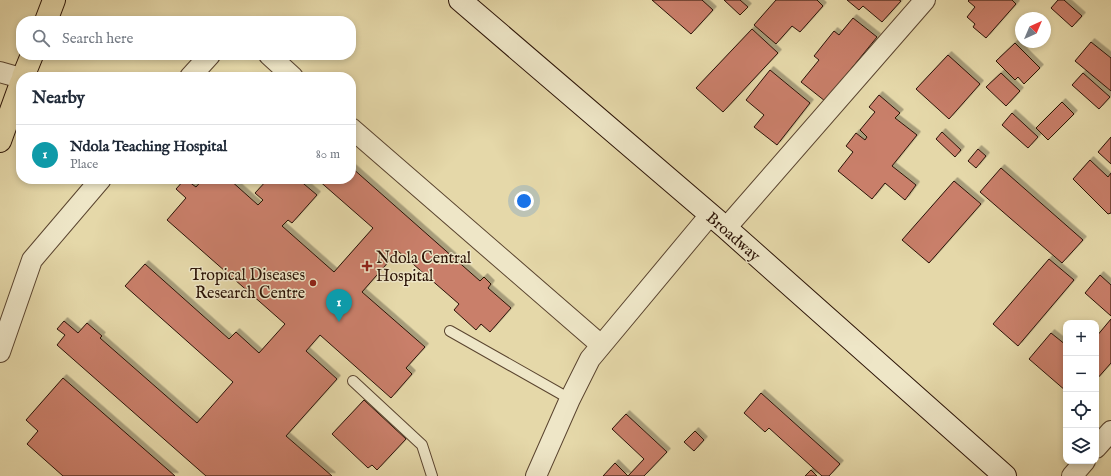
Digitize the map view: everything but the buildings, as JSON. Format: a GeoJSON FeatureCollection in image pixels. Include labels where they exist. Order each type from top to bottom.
{"type":"FeatureCollection","features":[{"type":"Feature","properties":{"kind":"highway"},"geometry":{"type":"LineString","coordinates":[[48,16],[54,0]]}},
{"type":"Feature","properties":{"kind":"highway"},"geometry":{"type":"LineString","coordinates":[[25,72],[30,60]]}},
{"type":"Feature","properties":{"kind":"highway"},"geometry":{"type":"LineString","coordinates":[[0,140],[16,96]]}},
{"type":"Feature","properties":{"kind":"main road","name":"Broadway"},"geometry":{"type":"LineString","coordinates":[[460,0],[718,222],[1004,476]]}},
{"type":"Feature","properties":{"kind":"street"},"geometry":{"type":"LineString","coordinates":[[536,476],[583,371],[601,345],[718,222],[924,0]]}},
{"type":"Feature","properties":{"kind":"street"},"geometry":{"type":"LineString","coordinates":[[195,72],[205,60]]}},
{"type":"Feature","properties":{"kind":"street"},"geometry":{"type":"LineString","coordinates":[[275,60],[288,72]]}},
{"type":"Feature","properties":{"kind":"street"},"geometry":{"type":"LineString","coordinates":[[0,72],[16,76]]}},
{"type":"Feature","properties":{"kind":"street"},"geometry":{"type":"LineString","coordinates":[[356,132],[601,345]]}},
{"type":"Feature","properties":{"kind":"street"},"geometry":{"type":"LineString","coordinates":[[0,352],[32,260],[96,184]]}},
{"type":"Feature","properties":{"kind":"street"},"geometry":{"type":"LineString","coordinates":[[1099,445],[1111,431]]}},
{"type":"Feature","properties":{"kind":"street"},"geometry":{"type":"LineString","coordinates":[[1072,476],[1082,464]]}},
{"type":"Feature","properties":{"kind":"lane"},"geometry":{"type":"LineString","coordinates":[[450,331],[570,399]]}},
{"type":"Feature","properties":{"kind":"lane"},"geometry":{"type":"LineString","coordinates":[[353,381],[422,445],[432,476]]}},
{"type":"Feature","properties":{"kind":"place","name":"Ndola Central Hospital"},"geometry":{"type":"Point","coordinates":[367,266]}},
{"type":"Feature","properties":{"kind":"place","name":"Tropical Diseases Research Centre"},"geometry":{"type":"Point","coordinates":[313,283]}},
{"type":"Feature","properties":{"kind":"place","name":"Ndola Teaching Hospital"},"geometry":{"type":"Point","coordinates":[339,322]}}]}
